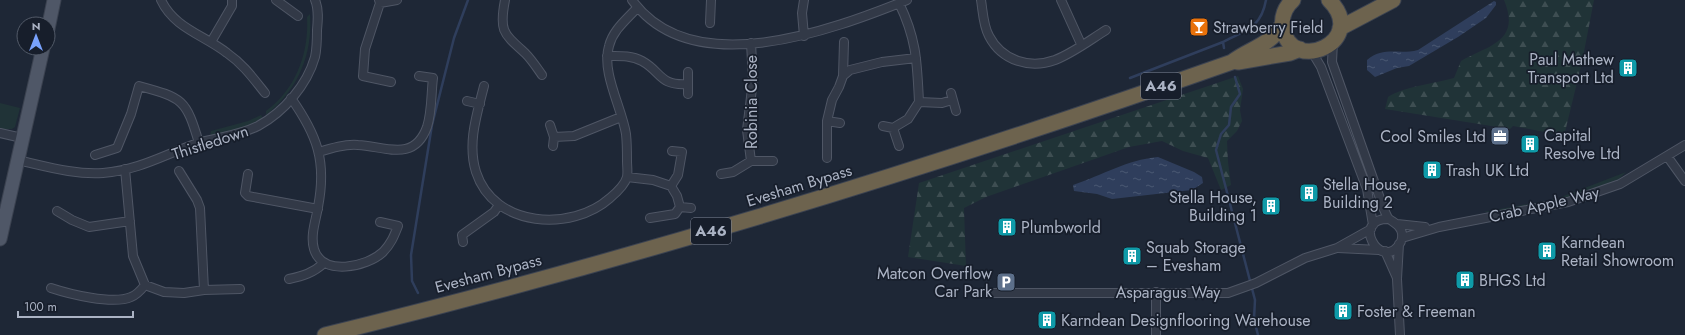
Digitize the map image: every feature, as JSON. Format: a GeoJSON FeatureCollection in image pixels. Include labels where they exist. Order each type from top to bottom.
{"type":"FeatureCollection","features":[{"type":"Feature","properties":{"kind":"highway"},"geometry":{"type":"LineString","coordinates":[[1293,0],[1284,12],[1282,25],[1286,38],[1306,50]]}},
{"type":"Feature","properties":{"kind":"highway"},"geometry":{"type":"LineString","coordinates":[[1329,0],[1339,14],[1337,35]]}},
{"type":"Feature","properties":{"kind":"highway"},"geometry":{"type":"LineString","coordinates":[[1337,35],[1393,0]]}},
{"type":"Feature","properties":{"kind":"highway","name":"Evesham Bypass"},"geometry":{"type":"LineString","coordinates":[[325,335],[484,294],[747,220],[931,163],[1232,62],[1244,53],[1268,42],[1282,25]]}},
{"type":"Feature","properties":{"kind":"highway","name":"Evesham Bypass"},"geometry":{"type":"LineString","coordinates":[[1232,62],[1246,62],[1306,50],[1320,50],[1337,35]]}},
{"type":"Feature","properties":{"kind":"main road"},"geometry":{"type":"LineString","coordinates":[[51,16],[54,0]]}},
{"type":"Feature","properties":{"kind":"main road"},"geometry":{"type":"LineString","coordinates":[[0,239],[41,56]]}},
{"type":"Feature","properties":{"kind":"street"},"geometry":{"type":"LineString","coordinates":[[161,0],[174,19],[212,42],[242,65],[265,93]]}},
{"type":"Feature","properties":{"kind":"street"},"geometry":{"type":"LineString","coordinates":[[212,42],[232,6],[232,0]]}},
{"type":"Feature","properties":{"kind":"street"},"geometry":{"type":"LineString","coordinates":[[276,0],[298,16]]}},
{"type":"Feature","properties":{"kind":"street","name":"Thistledown"},"geometry":{"type":"LineString","coordinates":[[17,160],[90,173],[125,169],[160,160],[199,143],[224,138],[258,126],[272,117],[291,98],[300,87],[315,58],[318,20],[315,0]]}},
{"type":"Feature","properties":{"kind":"street"},"geometry":{"type":"LineString","coordinates":[[391,82],[363,76],[365,49],[379,1],[397,0]]}},
{"type":"Feature","properties":{"kind":"street"},"geometry":{"type":"LineString","coordinates":[[505,0],[502,15],[505,35],[530,58],[542,75]]}},
{"type":"Feature","properties":{"kind":"street"},"geometry":{"type":"LineString","coordinates":[[632,0],[637,8],[653,22],[672,33],[711,44],[751,43],[804,36],[835,28],[904,2],[911,28],[916,58],[919,102],[908,119],[894,128],[884,126]]}},
{"type":"Feature","properties":{"kind":"street"},"geometry":{"type":"LineString","coordinates":[[710,23],[711,0]]}},
{"type":"Feature","properties":{"kind":"street"},"geometry":{"type":"LineString","coordinates":[[804,0],[802,14],[804,36]]}},
{"type":"Feature","properties":{"kind":"street"},"geometry":{"type":"LineString","coordinates":[[981,0],[984,25],[989,36],[997,48],[1017,61],[1041,63],[1055,60],[1106,30]]}},
{"type":"Feature","properties":{"kind":"street"},"geometry":{"type":"LineString","coordinates":[[1061,0],[1081,44]]}},
{"type":"Feature","properties":{"kind":"street"},"geometry":{"type":"LineString","coordinates":[[484,86],[473,134],[472,148],[474,164],[481,183],[500,205],[509,211],[530,218],[571,218],[584,214],[603,204],[619,189],[627,177],[626,134],[609,74],[607,56],[608,46],[614,33],[637,8]]}},
{"type":"Feature","properties":{"kind":"street"},"geometry":{"type":"LineString","coordinates":[[1337,35],[1332,62],[1382,204],[1389,219]]}},
{"type":"Feature","properties":{"kind":"street"},"geometry":{"type":"LineString","coordinates":[[827,158],[827,122],[832,100],[839,87],[842,76],[844,42]]}},
{"type":"Feature","properties":{"kind":"street","name":"Robinia Close"},"geometry":{"type":"LineString","coordinates":[[751,43],[754,80],[747,130],[751,161]]}},
{"type":"Feature","properties":{"kind":"street"},"geometry":{"type":"LineString","coordinates":[[1306,50],[1321,67],[1367,189],[1372,227],[1371,242],[1382,251],[1397,279]]}},
{"type":"Feature","properties":{"kind":"street"},"geometry":{"type":"LineString","coordinates":[[607,56],[633,58],[642,61],[664,80],[671,84],[688,84]]}},
{"type":"Feature","properties":{"kind":"street"},"geometry":{"type":"LineString","coordinates":[[842,76],[850,70],[882,62],[916,58]]}},
{"type":"Feature","properties":{"kind":"street"},"geometry":{"type":"LineString","coordinates":[[688,72],[688,94]]}},
{"type":"Feature","properties":{"kind":"street"},"geometry":{"type":"LineString","coordinates":[[319,152],[347,145],[359,144],[393,151],[402,150],[415,143],[420,139],[427,126],[433,78],[419,76]]}},
{"type":"Feature","properties":{"kind":"street"},"geometry":{"type":"LineString","coordinates":[[95,155],[117,148],[131,114],[139,86],[175,97],[190,115],[199,143]]}},
{"type":"Feature","properties":{"kind":"street"},"geometry":{"type":"LineString","coordinates":[[919,102],[942,102],[952,96],[956,111]]}},
{"type":"Feature","properties":{"kind":"street"},"geometry":{"type":"LineString","coordinates":[[291,98],[309,126],[322,164],[318,208],[314,226],[314,249],[324,263],[335,266],[359,264],[382,253],[392,241],[398,226],[380,222]]}},
{"type":"Feature","properties":{"kind":"street"},"geometry":{"type":"LineString","coordinates":[[467,101],[480,104]]}},
{"type":"Feature","properties":{"kind":"street"},"geometry":{"type":"LineString","coordinates":[[554,137],[574,136],[621,117]]}},
{"type":"Feature","properties":{"kind":"street"},"geometry":{"type":"LineString","coordinates":[[827,122],[840,123]]}},
{"type":"Feature","properties":{"kind":"street"},"geometry":{"type":"LineString","coordinates":[[550,125],[554,137],[553,146]]}},
{"type":"Feature","properties":{"kind":"street"},"geometry":{"type":"LineString","coordinates":[[894,128],[899,146]]}},
{"type":"Feature","properties":{"kind":"street"},"geometry":{"type":"LineString","coordinates":[[0,133],[22,138]]}},
{"type":"Feature","properties":{"kind":"street","name":"Crab Apple Way"},"geometry":{"type":"LineString","coordinates":[[1401,241],[1439,227],[1568,202],[1620,184],[1685,145]]}},
{"type":"Feature","properties":{"kind":"street"},"geometry":{"type":"LineString","coordinates":[[670,186],[678,175],[682,152],[672,151]]}},
{"type":"Feature","properties":{"kind":"street"},"geometry":{"type":"LineString","coordinates":[[1668,156],[1685,181]]}},
{"type":"Feature","properties":{"kind":"street","name":"Robinia Close"},"geometry":{"type":"LineString","coordinates":[[721,174],[733,172],[751,161],[773,161]]}},
{"type":"Feature","properties":{"kind":"street"},"geometry":{"type":"LineString","coordinates":[[125,169],[133,256],[145,285],[164,292],[184,293],[204,290],[240,289]]}},
{"type":"Feature","properties":{"kind":"street"},"geometry":{"type":"LineString","coordinates":[[179,171],[197,200],[200,208],[204,290]]}},
{"type":"Feature","properties":{"kind":"street"},"geometry":{"type":"LineString","coordinates":[[248,174],[245,193],[248,196],[318,208]]}},
{"type":"Feature","properties":{"kind":"street"},"geometry":{"type":"LineString","coordinates":[[627,177],[653,180],[670,186],[677,196],[680,207]]}},
{"type":"Feature","properties":{"kind":"street"},"geometry":{"type":"LineString","coordinates":[[463,242],[462,235],[494,212],[500,205]]}},
{"type":"Feature","properties":{"kind":"street"},"geometry":{"type":"LineString","coordinates":[[680,207],[691,208]]}},
{"type":"Feature","properties":{"kind":"street"},"geometry":{"type":"LineString","coordinates":[[650,218],[675,214],[680,207]]}},
{"type":"Feature","properties":{"kind":"street"},"geometry":{"type":"LineString","coordinates":[[57,211],[88,227],[130,221]]}},
{"type":"Feature","properties":{"kind":"street"},"geometry":{"type":"LineString","coordinates":[[1372,227],[1383,219],[1389,219],[1397,224],[1401,231],[1397,279],[1400,335]]}},
{"type":"Feature","properties":{"kind":"street","name":"Crab Apple Way"},"geometry":{"type":"LineString","coordinates":[[1397,224],[1414,227],[1439,227]]}},
{"type":"Feature","properties":{"kind":"street","name":"Asparagus Way"},"geometry":{"type":"LineString","coordinates":[[990,293],[1228,292],[1256,283],[1305,258],[1337,248],[1372,227]]}},
{"type":"Feature","properties":{"kind":"street"},"geometry":{"type":"LineString","coordinates":[[1382,251],[1391,250],[1401,241]]}},
{"type":"Feature","properties":{"kind":"street","name":"Asparagus Way"},"geometry":{"type":"LineString","coordinates":[[1337,248],[1382,251]]}},
{"type":"Feature","properties":{"kind":"street"},"geometry":{"type":"LineString","coordinates":[[289,280],[305,276],[316,270],[324,263]]}},
{"type":"Feature","properties":{"kind":"street"},"geometry":{"type":"LineString","coordinates":[[51,288],[80,296],[125,299],[136,294],[145,285]]}},
{"type":"Feature","properties":{"kind":"street"},"geometry":{"type":"LineString","coordinates":[[1156,292],[1156,335]]}},
{"type":"Feature","properties":{"kind":"green space"},"geometry":{"type":"Polygon","coordinates":[[[1504,0],[1594,0],[1582,62],[1565,132],[1560,135],[1513,126],[1510,129],[1385,109],[1388,97],[1395,93],[1454,78],[1461,61],[1500,40],[1506,33],[1509,25],[1504,0]]]}},
{"type":"Feature","properties":{"kind":"green space"},"geometry":{"type":"Polygon","coordinates":[[[310,14],[309,43],[301,70],[295,83],[287,94],[266,115],[266,111],[285,92],[293,81],[303,57],[306,44],[307,17],[310,14]]]}},
{"type":"Feature","properties":{"kind":"green space"},"geometry":{"type":"Polygon","coordinates":[[[1238,76],[1243,89],[1240,110],[1242,121],[1237,131],[1227,141],[1231,185],[1221,190],[1208,158],[1183,151],[1162,141],[1129,147],[986,197],[964,208],[966,266],[908,257],[919,183],[1238,76]]]}},
{"type":"Feature","properties":{"kind":"green space"},"geometry":{"type":"Polygon","coordinates":[[[0,103],[20,108],[15,127],[12,129],[0,129],[0,103]]]}},
{"type":"Feature","properties":{"kind":"green space"},"geometry":{"type":"Polygon","coordinates":[[[261,115],[263,118],[239,130],[210,136],[211,131],[248,121],[261,115]]]}},
{"type":"Feature","properties":{"kind":"green space"},"geometry":{"type":"Polygon","coordinates":[[[1626,172],[1619,179],[1564,199],[1491,212],[1483,212],[1556,199],[1626,172]]]}},
{"type":"Feature","properties":{"kind":"water"},"geometry":{"type":"Polygon","coordinates":[[[1494,1],[1496,2],[1496,5],[1486,18],[1458,37],[1409,66],[1397,68],[1375,77],[1367,70],[1367,60],[1373,56],[1385,52],[1418,50],[1494,1]]]}},
{"type":"Feature","properties":{"kind":"water"},"geometry":{"type":"Polygon","coordinates":[[[1158,157],[1194,172],[1202,177],[1203,183],[1192,190],[1112,199],[1097,194],[1074,191],[1073,185],[1135,161],[1158,157]]]}},
{"type":"Feature","properties":{"kind":"waterway"},"geometry":{"type":"LineString","coordinates":[[418,293],[412,281],[411,255],[432,125],[454,38],[468,0]]}},
{"type":"Feature","properties":{"kind":"waterway"},"geometry":{"type":"LineString","coordinates":[[1224,48],[1223,42],[1245,31],[1256,22],[1264,9],[1266,0]]}},
{"type":"Feature","properties":{"kind":"waterway"},"geometry":{"type":"LineString","coordinates":[[1130,78],[1223,42]]}},
{"type":"Feature","properties":{"kind":"waterway"},"geometry":{"type":"LineString","coordinates":[[1235,77],[1240,94],[1231,107],[1229,125],[1221,134],[1216,150],[1255,300],[1254,319],[1258,335]]}},
{"type":"Feature","properties":{"kind":"place","name":"Strawberry Field"},"geometry":{"type":"Point","coordinates":[1199,27]}},
{"type":"Feature","properties":{"kind":"place","name":"Paul Mathew Transport Ltd"},"geometry":{"type":"Point","coordinates":[1628,68]}},
{"type":"Feature","properties":{"kind":"place","name":"Cool Smiles Ltd"},"geometry":{"type":"Point","coordinates":[1500,136]}},
{"type":"Feature","properties":{"kind":"place","name":"Capital Resolve Ltd"},"geometry":{"type":"Point","coordinates":[1530,144]}},
{"type":"Feature","properties":{"kind":"place","name":"Trash UK Ltd"},"geometry":{"type":"Point","coordinates":[1432,170]}},
{"type":"Feature","properties":{"kind":"place","name":"Stella House, Building 2"},"geometry":{"type":"Point","coordinates":[1309,193]}},
{"type":"Feature","properties":{"kind":"place","name":"Stella House, Building 1"},"geometry":{"type":"Point","coordinates":[1271,206]}},
{"type":"Feature","properties":{"kind":"place","name":"Plumbworld"},"geometry":{"type":"Point","coordinates":[1007,227]}},
{"type":"Feature","properties":{"kind":"place","name":"Karndean Retail Showroom"},"geometry":{"type":"Point","coordinates":[1547,251]}},
{"type":"Feature","properties":{"kind":"place","name":"Squab Storage – Evesham"},"geometry":{"type":"Point","coordinates":[1132,256]}},
{"type":"Feature","properties":{"kind":"place","name":"BHGS Ltd"},"geometry":{"type":"Point","coordinates":[1465,280]}},
{"type":"Feature","properties":{"kind":"place","name":"Matcon Overflow Car Park"},"geometry":{"type":"Point","coordinates":[1006,282]}},
{"type":"Feature","properties":{"kind":"place","name":"Foster & Freeman"},"geometry":{"type":"Point","coordinates":[1343,311]}},
{"type":"Feature","properties":{"kind":"place","name":"Karndean Designflooring Warehouse"},"geometry":{"type":"Point","coordinates":[1047,320]}}]}
